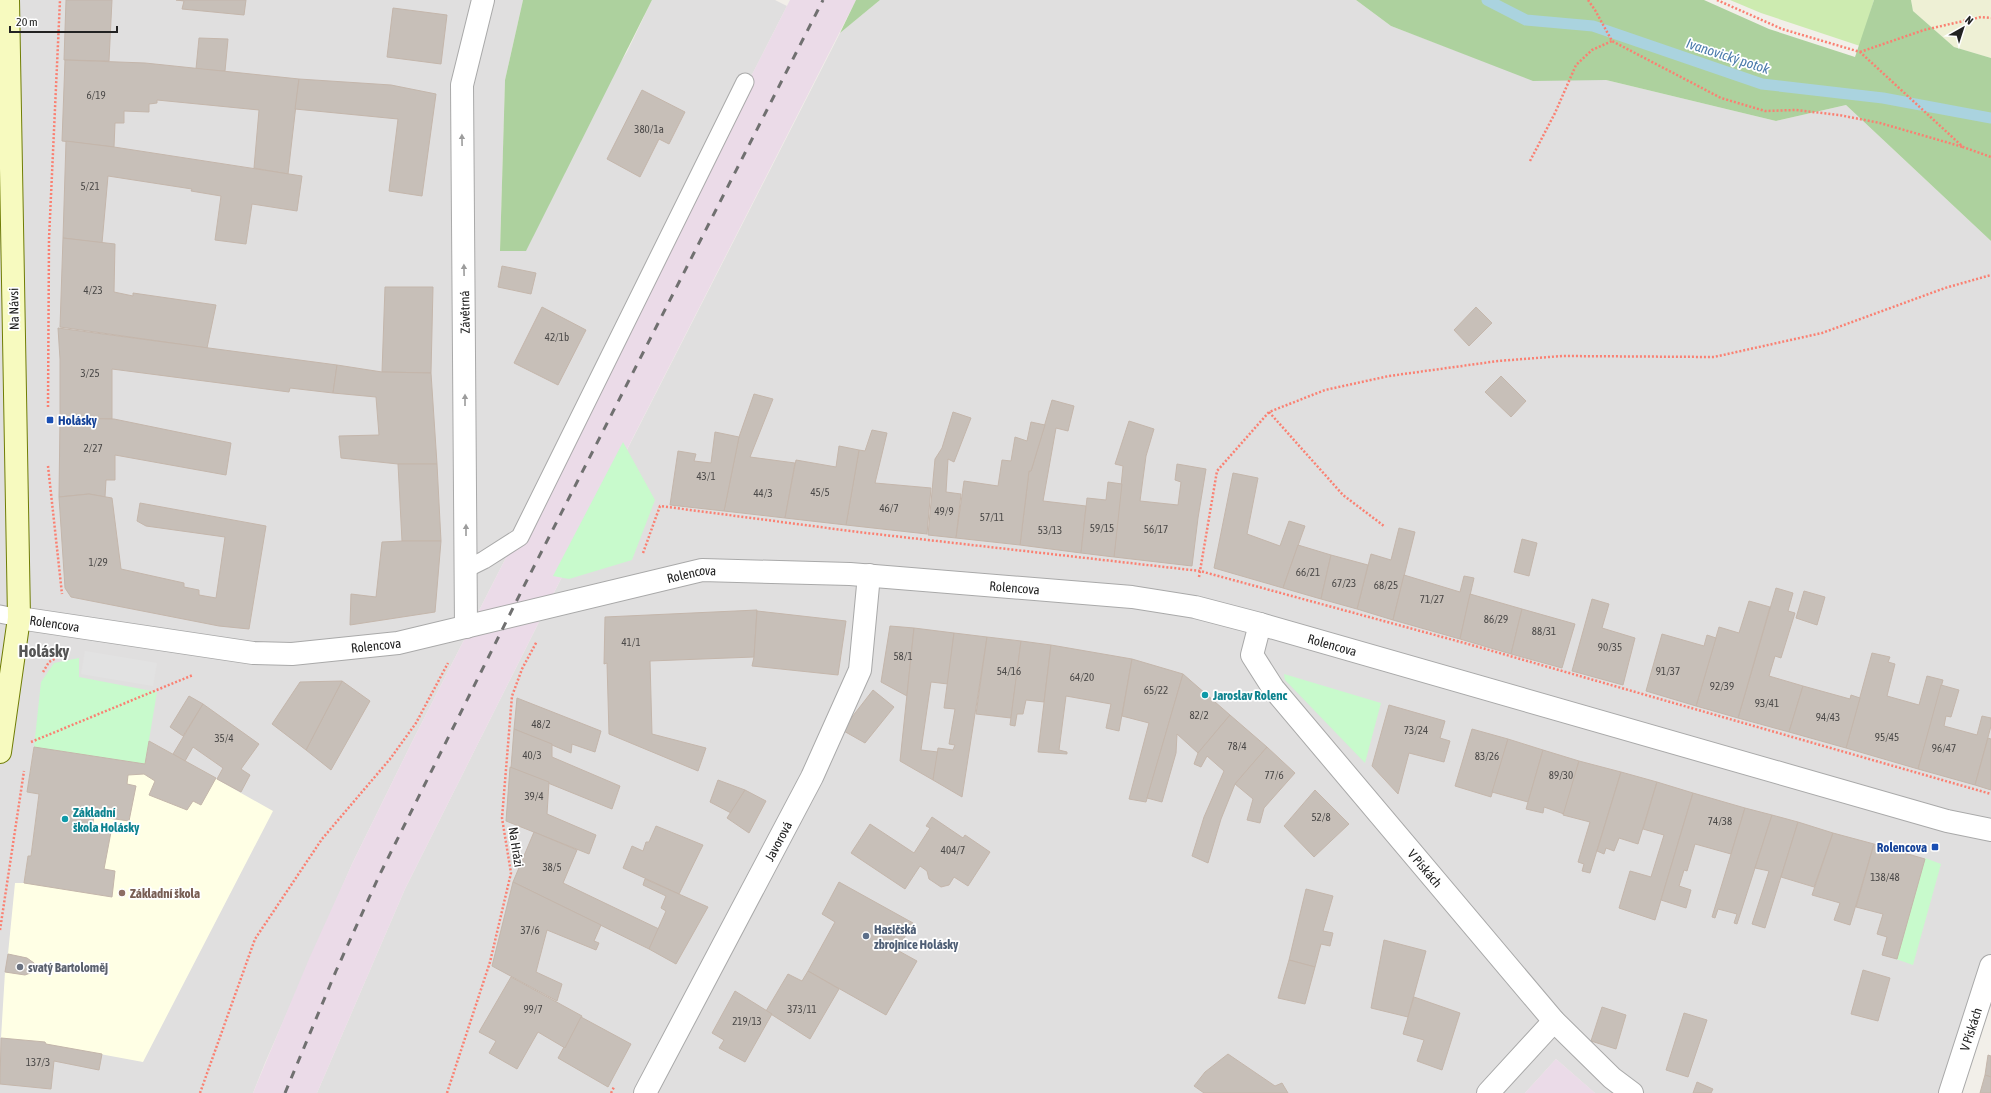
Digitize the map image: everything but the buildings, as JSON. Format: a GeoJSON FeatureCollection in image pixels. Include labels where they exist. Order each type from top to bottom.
{"type":"FeatureCollection","features":[{"type":"Feature","properties":{"kind":"street","name":"Na Návsi"},"geometry":{"type":"LineString","coordinates":[[0,752],[10,616],[8,0]]}},
{"type":"Feature","properties":{"kind":"street","name":"Závětrná"},"geometry":{"type":"LineString","coordinates":[[466,627],[462,85],[483,0]]}},
{"type":"Feature","properties":{"kind":"street","name":"Rolencova"},"geometry":{"type":"LineString","coordinates":[[10,616],[253,653],[292,654],[398,643],[702,570],[868,575],[1132,598],[1195,607],[1260,624],[1939,818],[1991,830]]}},
{"type":"Feature","properties":{"kind":"street","name":"Javorová"},"geometry":{"type":"LineString","coordinates":[[644,1093],[812,777],[860,670],[868,575]]}},
{"type":"Feature","properties":{"kind":"street","name":"V Pískách"},"geometry":{"type":"LineString","coordinates":[[1260,624],[1252,655],[1273,688],[1554,1021],[1612,1078],[1632,1093]]}},
{"type":"Feature","properties":{"kind":"street","name":"V Pískách"},"geometry":{"type":"LineString","coordinates":[[1950,1093],[1991,966]]}},
{"type":"Feature","properties":{"kind":"street"},"geometry":{"type":"LineString","coordinates":[[1488,1093],[1554,1021]]}},
{"type":"Feature","properties":{"kind":"lane"},"geometry":{"type":"LineString","coordinates":[[466,569],[484,560],[520,537],[745,82]]}},
{"type":"Feature","properties":{"kind":"path"},"geometry":{"type":"LineString","coordinates":[[48,413],[50,239],[60,0]]}},
{"type":"Feature","properties":{"kind":"path"},"geometry":{"type":"LineString","coordinates":[[1588,0],[1612,41],[1720,98],[1765,111],[1796,110],[1846,116],[1880,123],[1963,147],[1991,157]]}},
{"type":"Feature","properties":{"kind":"path"},"geometry":{"type":"LineString","coordinates":[[1717,0],[1782,29],[1860,52],[1963,147]]}},
{"type":"Feature","properties":{"kind":"path"},"geometry":{"type":"LineString","coordinates":[[1860,52],[1924,30],[1981,17],[1991,18]]}},
{"type":"Feature","properties":{"kind":"path"},"geometry":{"type":"LineString","coordinates":[[1530,161],[1555,113],[1576,65],[1592,50],[1612,41]]}},
{"type":"Feature","properties":{"kind":"path"},"geometry":{"type":"LineString","coordinates":[[1195,607],[1217,471],[1270,412],[1325,390],[1389,376],[1498,361],[1562,356],[1714,357],[1822,333],[1945,288],[1991,275]]}},
{"type":"Feature","properties":{"kind":"path"},"geometry":{"type":"LineString","coordinates":[[1270,412],[1343,495],[1384,526]]}},
{"type":"Feature","properties":{"kind":"path"},"geometry":{"type":"LineString","coordinates":[[42,673],[49,662],[69,650],[70,626],[73,611],[62,600],[48,460]]}},
{"type":"Feature","properties":{"kind":"path","name":"Na Hrázi"},"geometry":{"type":"LineString","coordinates":[[447,1093],[490,962],[511,873],[502,818],[512,696],[522,669],[557,605]]}},
{"type":"Feature","properties":{"kind":"path"},"geometry":{"type":"LineString","coordinates":[[200,1093],[255,939],[322,839],[390,759],[416,722],[466,627]]}},
{"type":"Feature","properties":{"kind":"path"},"geometry":{"type":"LineString","coordinates":[[30,736],[29,743],[195,674]]}},
{"type":"Feature","properties":{"kind":"path"},"geometry":{"type":"LineString","coordinates":[[0,930],[25,766]]}},
{"type":"Feature","properties":{"kind":"shaded area"},"geometry":{"type":"Polygon","coordinates":[[[0,0],[523,0],[505,80],[500,251],[627,52],[652,0],[775,0],[787,6],[412,742],[352,864],[253,1093],[0,1093],[0,0]]]}},
{"type":"Feature","properties":{"kind":"shaded area"},"geometry":{"type":"Polygon","coordinates":[[[790,0],[856,0],[538,624],[405,889],[317,1093],[253,1093],[309,959],[352,864],[412,742],[790,0]]]}},
{"type":"Feature","properties":{"kind":"shaded area"},"geometry":{"type":"Polygon","coordinates":[[[880,0],[1356,0],[1391,26],[1533,80],[1606,80],[1776,121],[1846,105],[1991,241],[1991,1004],[1961,1093],[1595,1093],[1556,1059],[1525,1093],[317,1093],[405,889],[538,624],[840,33],[880,0]]]}},
{"type":"Feature","properties":{"kind":"shaded area"},"geometry":{"type":"Polygon","coordinates":[[[1911,0],[1991,0],[1991,58],[1954,47],[1913,11],[1911,0]]]}},
{"type":"Feature","properties":{"kind":"shaded area"},"geometry":{"type":"Polygon","coordinates":[[[85,651],[157,663],[153,686],[81,674],[85,651]]]}},
{"type":"Feature","properties":{"kind":"shaded area","name":"Základní škola"},"geometry":{"type":"Polygon","coordinates":[[[149,741],[273,811],[143,1062],[46,1044],[1,1038],[5,972],[25,975],[33,972],[34,963],[27,958],[8,954],[15,883],[24,883],[28,856],[31,856],[39,794],[27,792],[34,747],[144,764],[149,741]]]}},
{"type":"Feature","properties":{"kind":"shaded area"},"geometry":{"type":"Polygon","coordinates":[[[1556,1059],[1595,1093],[1525,1093],[1556,1059]]]}},
{"type":"Feature","properties":{"kind":"green space"},"geometry":{"type":"Polygon","coordinates":[[[523,0],[652,0],[526,251],[500,251],[505,80],[523,0]]]}},
{"type":"Feature","properties":{"kind":"green space"},"geometry":{"type":"Polygon","coordinates":[[[856,0],[880,0],[840,33],[856,0]]]}},
{"type":"Feature","properties":{"kind":"green space"},"geometry":{"type":"Polygon","coordinates":[[[1356,0],[1704,0],[1769,29],[1855,57],[1874,0],[1911,0],[1913,11],[1954,47],[1991,58],[1991,241],[1846,105],[1776,121],[1606,80],[1533,81],[1391,26],[1356,0]]]}},
{"type":"Feature","properties":{"kind":"green space"},"geometry":{"type":"Polygon","coordinates":[[[1730,0],[1874,0],[1860,46],[1761,13],[1730,0]]]}},
{"type":"Feature","properties":{"kind":"green space"},"geometry":{"type":"Polygon","coordinates":[[[623,442],[655,500],[632,560],[569,579],[553,576],[623,442]]]}},
{"type":"Feature","properties":{"kind":"green space"},"geometry":{"type":"Polygon","coordinates":[[[79,658],[79,677],[157,692],[145,764],[34,747],[41,682],[54,663],[79,658]]]}},
{"type":"Feature","properties":{"kind":"green space"},"geometry":{"type":"Polygon","coordinates":[[[1284,674],[1381,703],[1365,763],[1285,680],[1284,674]]]}},
{"type":"Feature","properties":{"kind":"green space"},"geometry":{"type":"Polygon","coordinates":[[[1925,858],[1941,864],[1913,965],[1896,959],[1925,858]]]}},
{"type":"Feature","properties":{"kind":"waterway","name":"Ivanovický potok"},"geometry":{"type":"LineString","coordinates":[[1487,0],[1526,20],[1593,26],[1762,84],[1883,98],[1991,118]]}},
{"type":"Feature","properties":{"kind":"railway"},"geometry":{"type":"LineString","coordinates":[[285,1093],[336,971],[379,876],[522,590],[823,0]]}},
{"type":"Feature","properties":{"kind":"place","name":"Holásky"},"geometry":{"type":"Point","coordinates":[50,420]}},
{"type":"Feature","properties":{"kind":"place","name":"Jaroslav Rolenc"},"geometry":{"type":"Point","coordinates":[1205,695]}},
{"type":"Feature","properties":{"kind":"place","name":"Základní škola Holásky"},"geometry":{"type":"Point","coordinates":[65,819]}},
{"type":"Feature","properties":{"kind":"place","name":"Rolencova"},"geometry":{"type":"Point","coordinates":[1935,847]}},
{"type":"Feature","properties":{"kind":"place","name":"Základní škola"},"geometry":{"type":"Point","coordinates":[122,893]}},
{"type":"Feature","properties":{"kind":"place","name":"Hasičská zbrojnice Holásky"},"geometry":{"type":"Point","coordinates":[866,936]}},
{"type":"Feature","properties":{"kind":"place","name":"svatý Bartoloměj"},"geometry":{"type":"Point","coordinates":[20,967]}},
{"type":"Feature","properties":{"kind":"district","name":"Holásky"},"geometry":{"type":"Point","coordinates":[44,651]}}]}
